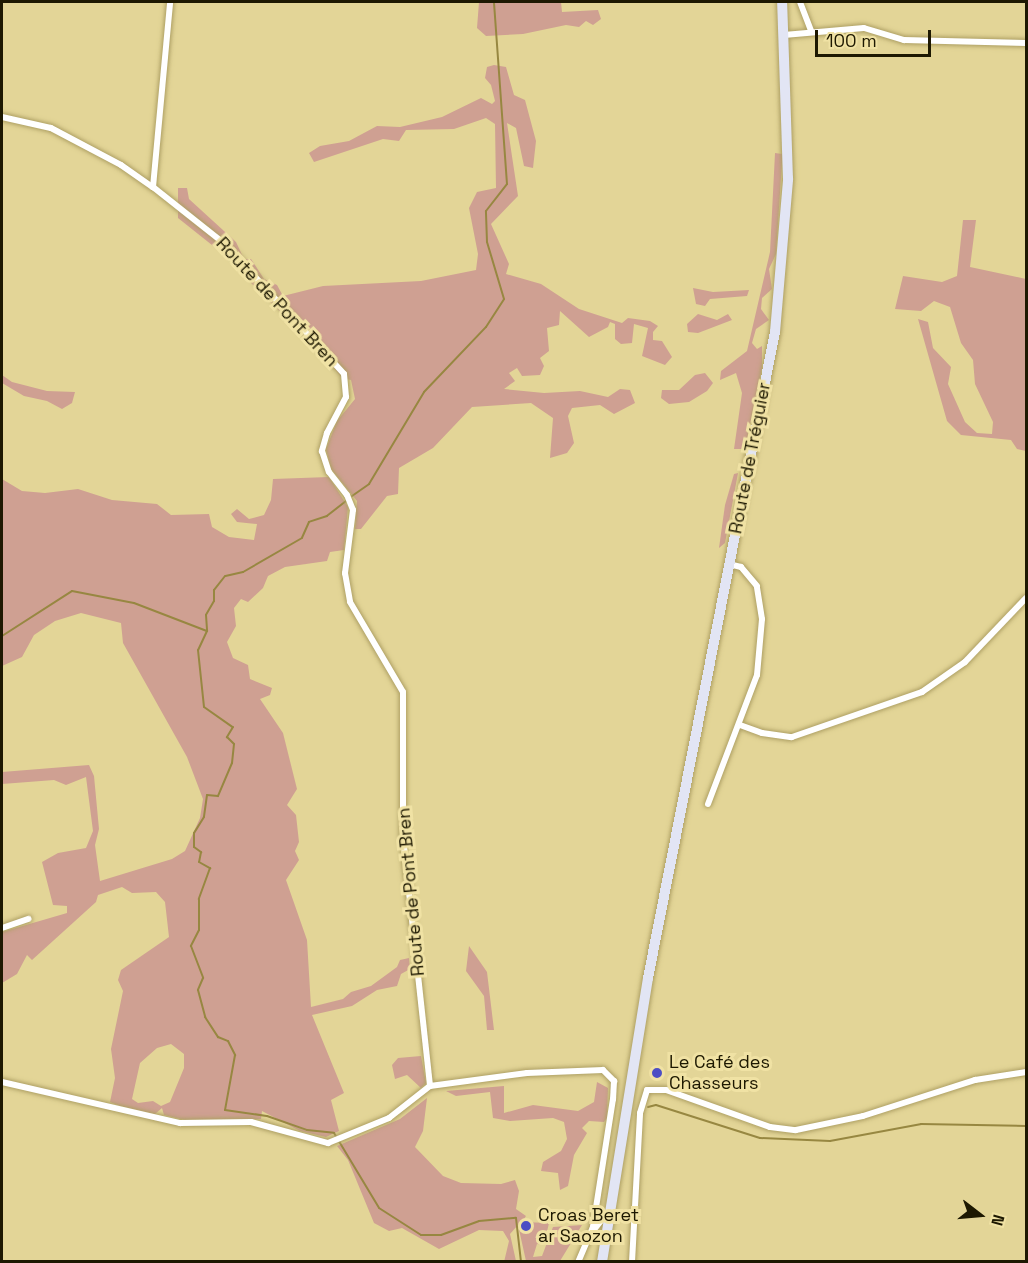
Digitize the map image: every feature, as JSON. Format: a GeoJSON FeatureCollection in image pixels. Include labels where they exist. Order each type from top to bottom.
{"type":"FeatureCollection","features":[{"type":"Feature","properties":{"kind":"main road","name":"Route de Tréguier"},"geometry":{"type":"LineString","coordinates":[[602,1262],[661,909],[780,292],[788,179],[782,2]]}},
{"type":"Feature","properties":{"kind":"street"},"geometry":{"type":"LineString","coordinates":[[153,187],[170,2]]}},
{"type":"Feature","properties":{"kind":"street"},"geometry":{"type":"LineString","coordinates":[[800,2],[811,31]]}},
{"type":"Feature","properties":{"kind":"street"},"geometry":{"type":"LineString","coordinates":[[784,35],[864,28],[904,40],[1026,43]]}},
{"type":"Feature","properties":{"kind":"street","name":"Route de Pont Bren"},"geometry":{"type":"LineString","coordinates":[[2,117],[51,128],[121,165],[153,187],[225,244],[344,374],[346,398],[327,433],[322,451],[329,472],[353,510],[345,573],[350,602],[403,692],[403,837],[430,1086]]}},
{"type":"Feature","properties":{"kind":"street"},"geometry":{"type":"LineString","coordinates":[[708,804],[740,725],[757,675],[761,605],[757,586],[748,573],[729,564]]}},
{"type":"Feature","properties":{"kind":"street"},"geometry":{"type":"LineString","coordinates":[[740,725],[762,733],[792,737],[922,692],[965,662],[1026,598]]}},
{"type":"Feature","properties":{"kind":"street"},"geometry":{"type":"LineString","coordinates":[[2,928],[28,919]]}},
{"type":"Feature","properties":{"kind":"street"},"geometry":{"type":"LineString","coordinates":[[2,1082],[180,1123],[258,1123],[324,1143],[389,1118],[430,1086],[527,1073],[594,1069],[608,1073],[614,1081],[591,1234]]}},
{"type":"Feature","properties":{"kind":"street"},"geometry":{"type":"LineString","coordinates":[[632,1262],[640,1113],[647,1090],[666,1090],[770,1127],[796,1130],[863,1116],[975,1080],[1026,1072]]}},
{"type":"Feature","properties":{"kind":"street"},"geometry":{"type":"LineString","coordinates":[[578,1262],[591,1234],[611,1208]]}},
{"type":"Feature","properties":{"kind":"shaded area"},"geometry":{"type":"Polygon","coordinates":[[[479,2],[561,2],[562,12],[598,10],[601,19],[593,25],[586,21],[579,27],[566,25],[523,34],[486,36],[477,28],[479,2]]]}},
{"type":"Feature","properties":{"kind":"shaded area"},"geometry":{"type":"Polygon","coordinates":[[[494,65],[506,67],[514,95],[525,100],[536,141],[533,168],[524,166],[516,128],[507,123],[518,196],[491,224],[509,264],[506,274],[541,284],[579,309],[622,323],[628,318],[650,321],[658,326],[653,332],[653,340],[662,341],[672,357],[665,365],[642,356],[648,328],[634,324],[632,343],[621,344],[615,339],[615,324],[610,322],[608,327],[589,337],[560,311],[559,325],[547,328],[549,351],[540,358],[544,366],[540,375],[522,376],[517,368],[509,373],[515,381],[504,389],[544,393],[580,391],[608,397],[620,389],[630,390],[635,403],[614,414],[600,405],[572,408],[568,416],[574,443],[567,453],[550,458],[553,418],[531,403],[472,407],[433,448],[399,468],[398,494],[387,496],[361,529],[355,529],[357,501],[331,469],[326,449],[337,421],[355,399],[351,380],[342,378],[320,351],[246,278],[240,270],[244,259],[251,259],[264,279],[277,285],[283,296],[323,286],[421,281],[476,270],[478,254],[469,208],[477,192],[496,188],[495,124],[486,118],[454,129],[406,130],[399,141],[383,139],[314,162],[309,153],[320,146],[349,141],[377,126],[400,127],[442,117],[481,98],[492,104],[495,101],[491,85],[485,78],[487,67],[494,65]]]}},
{"type":"Feature","properties":{"kind":"shaded area"},"geometry":{"type":"Polygon","coordinates":[[[775,153],[782,154],[776,254],[769,269],[772,289],[762,298],[761,309],[769,320],[756,329],[752,343],[757,349],[762,346],[762,368],[745,449],[734,449],[742,393],[736,373],[720,380],[721,371],[747,351],[770,252],[775,153]]]}},
{"type":"Feature","properties":{"kind":"shaded area"},"geometry":{"type":"Polygon","coordinates":[[[178,188],[187,188],[189,199],[236,242],[244,259],[229,243],[222,253],[178,218],[178,188]]]}},
{"type":"Feature","properties":{"kind":"shaded area"},"geometry":{"type":"Polygon","coordinates":[[[963,220],[976,220],[970,267],[1026,279],[1026,451],[1017,449],[1011,440],[961,435],[947,421],[918,319],[928,322],[933,348],[951,367],[948,384],[965,422],[977,433],[992,434],[993,422],[975,384],[973,360],[961,343],[950,307],[934,301],[921,311],[895,309],[903,276],[942,282],[957,276],[963,220]]]}},
{"type":"Feature","properties":{"kind":"shaded area"},"geometry":{"type":"Polygon","coordinates":[[[693,288],[713,292],[749,290],[747,296],[710,299],[705,306],[696,304],[693,288]]]}},
{"type":"Feature","properties":{"kind":"shaded area"},"geometry":{"type":"Polygon","coordinates":[[[698,314],[717,320],[728,314],[732,320],[698,333],[688,332],[687,324],[698,314]]]}},
{"type":"Feature","properties":{"kind":"shaded area"},"geometry":{"type":"Polygon","coordinates":[[[705,373],[713,383],[707,391],[689,402],[669,404],[661,398],[662,390],[679,390],[695,375],[705,373]]]}},
{"type":"Feature","properties":{"kind":"shaded area"},"geometry":{"type":"Polygon","coordinates":[[[2,375],[12,382],[47,391],[75,392],[72,403],[62,409],[47,401],[24,396],[2,383],[2,375]]]}},
{"type":"Feature","properties":{"kind":"shaded area"},"geometry":{"type":"Polygon","coordinates":[[[738,473],[725,543],[719,548],[725,505],[734,474],[738,473]]]}},
{"type":"Feature","properties":{"kind":"shaded area"},"geometry":{"type":"Polygon","coordinates":[[[329,477],[348,507],[344,550],[330,552],[327,561],[285,567],[268,576],[263,588],[248,602],[241,599],[234,608],[236,626],[227,642],[233,658],[248,665],[250,679],[272,688],[270,695],[260,699],[283,733],[297,789],[287,805],[296,815],[299,842],[295,851],[299,860],[286,880],[307,940],[311,1007],[343,999],[351,992],[371,986],[397,967],[400,960],[409,958],[410,969],[401,974],[397,986],[377,990],[352,1006],[312,1015],[344,1093],[331,1100],[339,1131],[326,1137],[300,1131],[262,1111],[261,1119],[185,1120],[164,1115],[162,1108],[155,1114],[110,1102],[115,1078],[111,1049],[123,991],[118,980],[121,970],[169,937],[165,902],[156,892],[132,893],[122,887],[98,895],[96,902],[32,960],[27,955],[17,974],[2,983],[2,932],[67,913],[67,906],[53,905],[42,862],[58,853],[86,848],[93,831],[86,777],[66,785],[54,780],[2,784],[2,772],[89,765],[94,776],[99,829],[95,845],[100,881],[172,859],[185,851],[200,818],[203,799],[187,757],[123,643],[121,623],[81,613],[55,621],[34,635],[22,657],[2,666],[2,479],[22,491],[45,493],[78,489],[112,500],[157,504],[171,515],[209,514],[212,527],[229,537],[254,540],[257,524],[237,522],[231,514],[237,509],[249,519],[264,515],[271,500],[273,479],[329,477]],[[171,1044],[157,1048],[140,1063],[132,1099],[138,1103],[153,1101],[161,1106],[170,1102],[184,1068],[184,1054],[171,1044]]]}},
{"type":"Feature","properties":{"kind":"shaded area"},"geometry":{"type":"Polygon","coordinates":[[[469,946],[487,972],[494,1030],[487,1030],[484,996],[466,971],[469,946]]]}},
{"type":"Feature","properties":{"kind":"shaded area"},"geometry":{"type":"Polygon","coordinates":[[[421,1056],[426,1083],[421,1088],[407,1075],[395,1079],[392,1065],[398,1058],[421,1056]]]}},
{"type":"Feature","properties":{"kind":"shaded area"},"geometry":{"type":"Polygon","coordinates":[[[597,1082],[608,1088],[607,1118],[604,1122],[589,1121],[582,1128],[587,1133],[574,1155],[568,1186],[560,1190],[558,1173],[541,1171],[543,1162],[561,1151],[567,1139],[564,1122],[553,1118],[510,1121],[493,1118],[490,1092],[456,1096],[446,1091],[504,1086],[504,1113],[533,1105],[578,1111],[594,1102],[597,1082]]]}},
{"type":"Feature","properties":{"kind":"shaded area"},"geometry":{"type":"Polygon","coordinates":[[[427,1098],[423,1131],[415,1147],[443,1176],[461,1183],[501,1184],[515,1180],[519,1191],[516,1209],[526,1216],[522,1222],[549,1223],[544,1245],[537,1244],[533,1257],[542,1256],[553,1227],[582,1225],[560,1261],[526,1261],[518,1225],[510,1234],[516,1261],[504,1262],[509,1241],[503,1231],[479,1230],[439,1249],[402,1228],[389,1231],[374,1223],[348,1160],[337,1146],[400,1119],[427,1098]]]}},
{"type":"Feature","properties":{"kind":"waterway"},"geometry":{"type":"LineString","coordinates":[[352,496],[369,484],[424,392],[486,327],[504,299],[487,242],[486,211],[507,184],[494,2]]}},
{"type":"Feature","properties":{"kind":"waterway"},"geometry":{"type":"LineString","coordinates":[[346,501],[327,516],[309,522],[302,538],[243,572],[225,576],[214,590],[214,601],[206,615],[207,631],[198,650],[204,707],[233,727],[227,737],[234,744],[232,763],[218,796],[207,795],[204,817],[194,833],[194,847],[201,852],[199,862],[210,868],[199,899],[199,930],[191,946],[203,978],[198,990],[205,1017],[218,1037],[228,1041],[235,1055],[225,1110],[267,1116],[307,1130],[334,1133],[379,1208],[421,1235],[441,1235],[479,1221],[516,1218],[521,1262]]}},
{"type":"Feature","properties":{"kind":"waterway"},"geometry":{"type":"LineString","coordinates":[[2,636],[72,591],[134,603],[207,631]]}},
{"type":"Feature","properties":{"kind":"waterway"},"geometry":{"type":"LineString","coordinates":[[648,1107],[656,1105],[760,1138],[830,1141],[921,1124],[1026,1126]]}},
{"type":"Feature","properties":{"kind":"place","name":"Le Café des Chasseurs"},"geometry":{"type":"Point","coordinates":[657,1073]}},
{"type":"Feature","properties":{"kind":"place","name":"Croas Beret ar Saozon"},"geometry":{"type":"Point","coordinates":[526,1226]}}]}
